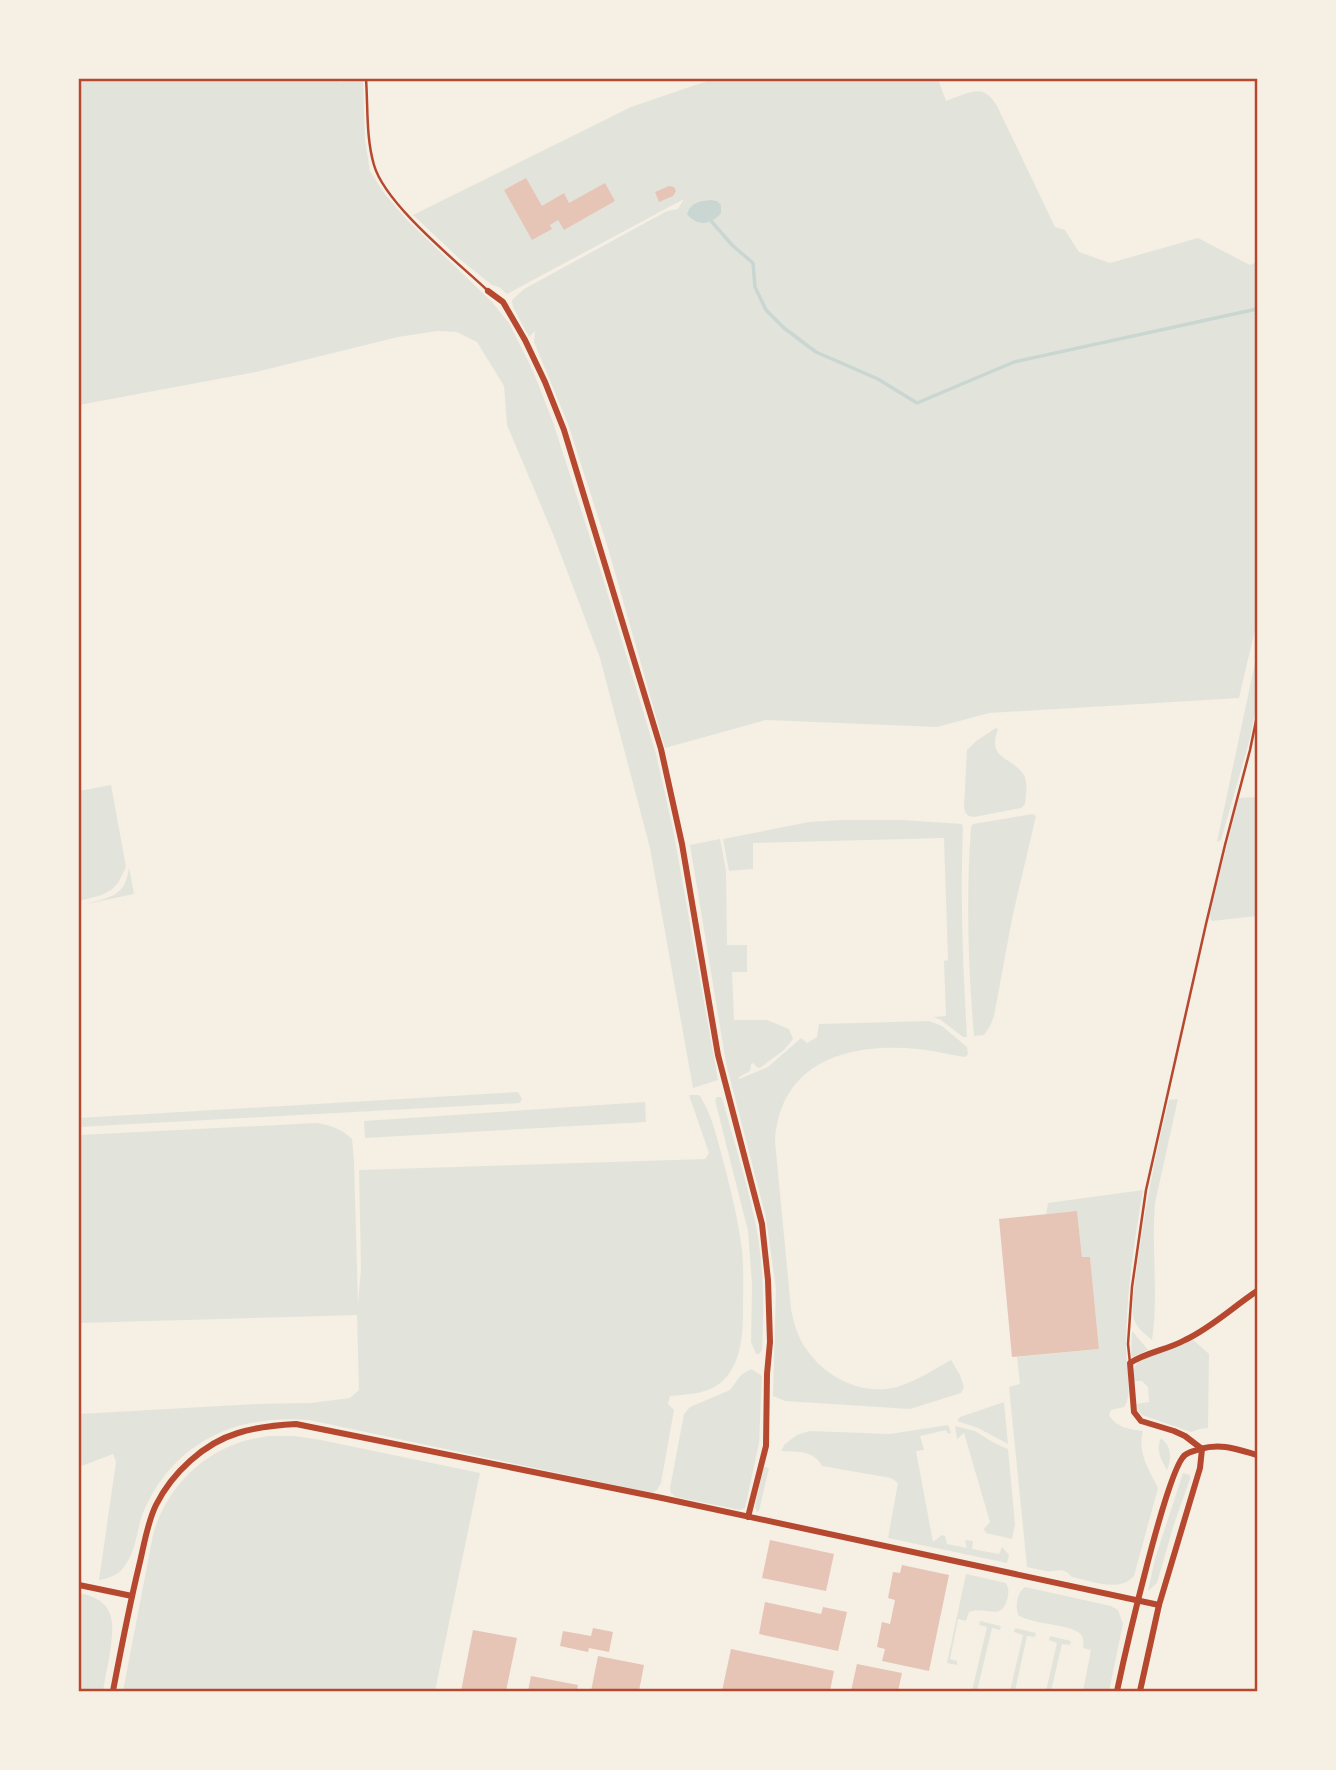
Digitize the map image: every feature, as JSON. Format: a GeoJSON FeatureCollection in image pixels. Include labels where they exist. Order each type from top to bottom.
{"type":"FeatureCollection","features":[{"type":"Feature","properties":{"kind":"street"},"geometry":{"type":"LineString","coordinates":[[488,291],[503,302],[520,330],[564,430],[661,749],[682,844],[718,1055],[762,1223],[768,1280],[770,1342],[766,1446],[748,1517]]}},
{"type":"Feature","properties":{"kind":"street"},"geometry":{"type":"LineString","coordinates":[[1202,1449],[1185,1436],[1141,1421],[1134,1412],[1130,1363],[1138,1357],[1181,1343],[1257,1291]]}},
{"type":"Feature","properties":{"kind":"street"},"geometry":{"type":"LineString","coordinates":[[113,1691],[148,1526],[170,1481],[200,1452],[238,1433],[277,1425],[296,1424],[1159,1605]]}},
{"type":"Feature","properties":{"kind":"street"},"geometry":{"type":"LineString","coordinates":[[1118,1691],[1138,1600],[1179,1463],[1193,1450],[1219,1445],[1257,1455]]}},
{"type":"Feature","properties":{"kind":"street"},"geometry":{"type":"LineString","coordinates":[[1140,1691],[1159,1605],[1200,1468],[1202,1449]]}},
{"type":"Feature","properties":{"kind":"street"},"geometry":{"type":"LineString","coordinates":[[79,1585],[132,1596]]}},
{"type":"Feature","properties":{"kind":"lane"},"geometry":{"type":"LineString","coordinates":[[366,79],[374,167],[388,192],[420,228],[488,291]]}},
{"type":"Feature","properties":{"kind":"lane"},"geometry":{"type":"LineString","coordinates":[[1130,1363],[1130,1308],[1146,1189],[1206,924],[1257,716]]}},
{"type":"Feature","properties":{"kind":"shaded area"},"geometry":{"type":"Polygon","coordinates":[[[79,79],[326,79],[343,82],[343,79],[363,79],[365,140],[370,171],[407,220],[492,302],[509,323],[533,371],[553,422],[656,754],[673,829],[718,1080],[693,1088],[650,848],[600,658],[553,534],[507,425],[504,386],[477,342],[457,332],[437,331],[398,337],[256,372],[79,405],[79,79]]]}},
{"type":"Feature","properties":{"kind":"shaded area"},"geometry":{"type":"Polygon","coordinates":[[[713,79],[938,79],[946,101],[975,91],[987,94],[998,108],[1055,227],[1065,230],[1079,252],[1110,263],[1198,238],[1250,265],[1257,262],[1257,621],[1239,698],[989,713],[937,727],[766,720],[665,748],[608,548],[568,424],[534,342],[535,331],[529,337],[512,300],[524,289],[667,211],[678,209],[684,199],[507,294],[462,261],[413,215],[631,107],[713,79]]]}},
{"type":"Feature","properties":{"kind":"shaded area"},"geometry":{"type":"Polygon","coordinates":[[[711,200],[721,205],[721,213],[713,220],[700,223],[687,214],[693,205],[711,200]]]}},
{"type":"Feature","properties":{"kind":"shaded area"},"geometry":{"type":"Polygon","coordinates":[[[1257,653],[1256,708],[1249,742],[1221,840],[1217,842],[1257,653]]]}},
{"type":"Feature","properties":{"kind":"shaded area"},"geometry":{"type":"Polygon","coordinates":[[[996,728],[995,747],[1024,775],[1025,804],[1021,808],[972,817],[964,807],[967,750],[996,728]]]}},
{"type":"Feature","properties":{"kind":"shaded area"},"geometry":{"type":"Polygon","coordinates":[[[111,785],[126,867],[111,890],[79,901],[79,791],[111,785]]]}},
{"type":"Feature","properties":{"kind":"shaded area"},"geometry":{"type":"Polygon","coordinates":[[[1257,797],[1257,916],[1212,921],[1209,916],[1239,798],[1257,797]]]}},
{"type":"Feature","properties":{"kind":"shaded area"},"geometry":{"type":"Polygon","coordinates":[[[1033,814],[1036,816],[1013,914],[994,1016],[984,1035],[974,1036],[968,932],[971,827],[973,824],[1033,814]]]}},
{"type":"Feature","properties":{"kind":"shaded area"},"geometry":{"type":"Polygon","coordinates":[[[841,820],[962,824],[962,932],[967,1037],[933,1017],[946,1016],[944,961],[948,960],[944,838],[753,843],[753,869],[729,871],[723,839],[809,822],[841,820]]]}},
{"type":"Feature","properties":{"kind":"shaded area"},"geometry":{"type":"Polygon","coordinates":[[[720,839],[726,871],[727,945],[747,945],[747,972],[732,972],[734,1020],[767,1020],[789,1029],[793,1039],[784,1050],[760,1068],[754,1063],[751,1064],[750,1071],[739,1079],[768,1067],[801,1038],[807,1043],[817,1037],[819,1024],[929,1021],[942,1026],[967,1047],[968,1054],[965,1057],[923,1050],[866,1049],[843,1054],[822,1063],[804,1075],[790,1092],[780,1114],[775,1141],[791,1309],[797,1331],[807,1350],[824,1369],[835,1376],[859,1387],[871,1389],[897,1387],[951,1360],[964,1387],[961,1393],[910,1409],[785,1401],[773,1396],[776,1289],[766,1218],[726,1063],[690,845],[720,839]]]}},
{"type":"Feature","properties":{"kind":"shaded area"},"geometry":{"type":"Polygon","coordinates":[[[129,867],[134,894],[86,904],[110,897],[121,890],[129,867]]]}},
{"type":"Feature","properties":{"kind":"shaded area"},"geometry":{"type":"Polygon","coordinates":[[[518,1092],[522,1099],[520,1103],[79,1127],[79,1118],[518,1092]]]}},
{"type":"Feature","properties":{"kind":"shaded area"},"geometry":{"type":"Polygon","coordinates":[[[689,1095],[700,1096],[708,1110],[734,1203],[743,1257],[742,1335],[733,1368],[722,1381],[702,1392],[670,1396],[668,1404],[674,1410],[661,1483],[657,1490],[652,1493],[309,1420],[257,1422],[212,1437],[192,1449],[174,1465],[145,1508],[126,1564],[115,1575],[99,1580],[116,1462],[113,1454],[79,1467],[79,1414],[311,1403],[350,1398],[359,1390],[357,1315],[79,1323],[79,1135],[316,1123],[340,1130],[352,1139],[358,1304],[361,1268],[359,1170],[705,1159],[709,1153],[689,1095]]]}},
{"type":"Feature","properties":{"kind":"shaded area"},"geometry":{"type":"Polygon","coordinates":[[[721,1097],[723,1101],[758,1237],[763,1308],[762,1350],[759,1354],[756,1354],[751,1342],[752,1284],[748,1231],[715,1100],[721,1097]]]}},
{"type":"Feature","properties":{"kind":"shaded area"},"geometry":{"type":"Polygon","coordinates":[[[1178,1099],[1155,1203],[1155,1306],[1152,1340],[1135,1323],[1133,1298],[1143,1224],[1159,1141],[1169,1100],[1178,1099]]]}},
{"type":"Feature","properties":{"kind":"shaded area"},"geometry":{"type":"Polygon","coordinates":[[[645,1102],[646,1122],[365,1138],[364,1121],[645,1102]]]}},
{"type":"Feature","properties":{"kind":"shaded area"},"geometry":{"type":"Polygon","coordinates":[[[1143,1190],[1127,1308],[1128,1396],[1124,1407],[1111,1410],[1109,1415],[1120,1425],[1143,1431],[1143,1454],[1158,1488],[1134,1576],[1121,1584],[1113,1585],[1072,1577],[1062,1570],[1045,1571],[1027,1567],[1009,1387],[1020,1384],[1017,1357],[1099,1349],[1090,1257],[1082,1257],[1077,1212],[1046,1214],[1048,1203],[1143,1190]]]}},
{"type":"Feature","properties":{"kind":"shaded area"},"geometry":{"type":"Polygon","coordinates":[[[1132,1332],[1148,1350],[1133,1357],[1131,1356],[1132,1332]]]}},
{"type":"Feature","properties":{"kind":"shaded area"},"geometry":{"type":"Polygon","coordinates":[[[1192,1339],[1209,1354],[1208,1428],[1191,1432],[1142,1415],[1138,1411],[1136,1404],[1149,1402],[1148,1387],[1142,1381],[1134,1381],[1134,1375],[1139,1361],[1192,1339]]]}},
{"type":"Feature","properties":{"kind":"shaded area"},"geometry":{"type":"Polygon","coordinates":[[[751,1369],[762,1376],[759,1443],[745,1508],[740,1510],[676,1497],[670,1488],[684,1414],[690,1407],[730,1390],[741,1375],[751,1369]]]}},
{"type":"Feature","properties":{"kind":"shaded area"},"geometry":{"type":"Polygon","coordinates":[[[1004,1402],[1008,1444],[978,1428],[957,1421],[960,1417],[1004,1402]]]}},
{"type":"Feature","properties":{"kind":"shaded area"},"geometry":{"type":"Polygon","coordinates":[[[948,1425],[951,1433],[948,1434],[946,1430],[920,1436],[924,1450],[916,1451],[933,1542],[942,1535],[945,1536],[947,1544],[967,1548],[965,1540],[973,1541],[972,1549],[999,1554],[1002,1547],[1009,1555],[1007,1563],[888,1538],[898,1483],[891,1478],[822,1466],[810,1454],[781,1451],[785,1444],[797,1435],[810,1431],[890,1434],[948,1425]]]}},
{"type":"Feature","properties":{"kind":"shaded area"},"geometry":{"type":"Polygon","coordinates":[[[955,1426],[975,1431],[1008,1449],[1015,1524],[1012,1539],[986,1533],[984,1529],[990,1522],[964,1433],[957,1439],[955,1426]]]}},
{"type":"Feature","properties":{"kind":"shaded area"},"geometry":{"type":"Polygon","coordinates":[[[268,1436],[321,1440],[480,1473],[435,1691],[123,1691],[153,1535],[166,1504],[185,1477],[211,1456],[241,1442],[268,1436]]]}},
{"type":"Feature","properties":{"kind":"shaded area"},"geometry":{"type":"Polygon","coordinates":[[[1161,1438],[1170,1453],[1167,1470],[1159,1450],[1161,1438]]]}},
{"type":"Feature","properties":{"kind":"shaded area"},"geometry":{"type":"Polygon","coordinates":[[[765,1467],[769,1468],[757,1512],[755,1507],[765,1467]]]}},
{"type":"Feature","properties":{"kind":"shaded area"},"geometry":{"type":"Polygon","coordinates":[[[1183,1473],[1190,1475],[1190,1479],[1157,1583],[1148,1591],[1155,1559],[1183,1473]]]}},
{"type":"Feature","properties":{"kind":"shaded area"},"geometry":{"type":"Polygon","coordinates":[[[966,1574],[1006,1583],[1008,1593],[1001,1610],[975,1610],[969,1612],[966,1621],[958,1619],[950,1659],[957,1661],[957,1665],[947,1663],[966,1574]]]}},
{"type":"Feature","properties":{"kind":"shaded area"},"geometry":{"type":"Polygon","coordinates":[[[1025,1587],[1111,1606],[1118,1610],[1123,1624],[1109,1691],[1083,1691],[1091,1650],[1083,1648],[1083,1638],[1078,1632],[1018,1615],[1017,1600],[1025,1587]]]}},
{"type":"Feature","properties":{"kind":"shaded area"},"geometry":{"type":"Polygon","coordinates":[[[79,1593],[100,1601],[110,1614],[112,1622],[112,1641],[103,1691],[79,1691],[79,1593]]]}},
{"type":"Feature","properties":{"kind":"shaded area"},"geometry":{"type":"Polygon","coordinates":[[[980,1621],[1001,1626],[1000,1630],[992,1628],[977,1691],[972,1691],[987,1627],[979,1625],[980,1621]]]}},
{"type":"Feature","properties":{"kind":"shaded area"},"geometry":{"type":"Polygon","coordinates":[[[1015,1628],[1036,1633],[1035,1637],[1027,1636],[1015,1691],[1010,1691],[1023,1635],[1014,1632],[1015,1628]]]}},
{"type":"Feature","properties":{"kind":"shaded area"},"geometry":{"type":"Polygon","coordinates":[[[1050,1636],[1071,1641],[1070,1645],[1062,1644],[1051,1691],[1046,1691],[1057,1643],[1049,1640],[1050,1636]]]}},
{"type":"Feature","properties":{"kind":"building"},"geometry":{"type":"Polygon","coordinates":[[[526,178],[542,206],[564,193],[569,203],[605,183],[615,201],[564,230],[558,220],[550,225],[552,229],[532,240],[504,190],[526,178]]]}},
{"type":"Feature","properties":{"kind":"building"},"geometry":{"type":"Polygon","coordinates":[[[669,186],[676,191],[673,196],[659,202],[655,192],[669,186]]]}},
{"type":"Feature","properties":{"kind":"building"},"geometry":{"type":"Polygon","coordinates":[[[1077,1211],[1082,1257],[1090,1257],[1099,1349],[1012,1357],[999,1219],[1077,1211]]]}},
{"type":"Feature","properties":{"kind":"building"},"geometry":{"type":"Polygon","coordinates":[[[770,1540],[834,1554],[826,1591],[762,1578],[770,1540]]]}},
{"type":"Feature","properties":{"kind":"building"},"geometry":{"type":"Polygon","coordinates":[[[902,1565],[949,1575],[929,1671],[882,1661],[885,1649],[877,1647],[882,1622],[890,1624],[895,1600],[888,1598],[893,1572],[900,1573],[902,1565]]]}},
{"type":"Feature","properties":{"kind":"building"},"geometry":{"type":"Polygon","coordinates":[[[765,1602],[821,1614],[823,1607],[847,1612],[838,1651],[759,1634],[765,1602]]]}},
{"type":"Feature","properties":{"kind":"building"},"geometry":{"type":"Polygon","coordinates":[[[593,1628],[613,1632],[609,1652],[589,1648],[588,1652],[560,1646],[563,1631],[591,1636],[593,1628]]]}},
{"type":"Feature","properties":{"kind":"building"},"geometry":{"type":"Polygon","coordinates":[[[473,1630],[517,1638],[506,1691],[461,1691],[473,1630]]]}},
{"type":"Feature","properties":{"kind":"building"},"geometry":{"type":"Polygon","coordinates":[[[731,1649],[834,1671],[830,1691],[722,1691],[731,1649]]]}},
{"type":"Feature","properties":{"kind":"building"},"geometry":{"type":"Polygon","coordinates":[[[598,1656],[644,1665],[639,1691],[591,1691],[598,1656]]]}},
{"type":"Feature","properties":{"kind":"building"},"geometry":{"type":"Polygon","coordinates":[[[857,1664],[902,1673],[898,1691],[851,1691],[857,1664]]]}},
{"type":"Feature","properties":{"kind":"building"},"geometry":{"type":"Polygon","coordinates":[[[531,1676],[578,1685],[577,1691],[528,1691],[531,1676]]]}},
{"type":"Feature","properties":{"kind":"waterway"},"geometry":{"type":"LineString","coordinates":[[712,222],[732,245],[753,263],[755,287],[766,310],[784,328],[816,352],[878,379],[917,403],[1014,362],[1257,309]]}}]}
